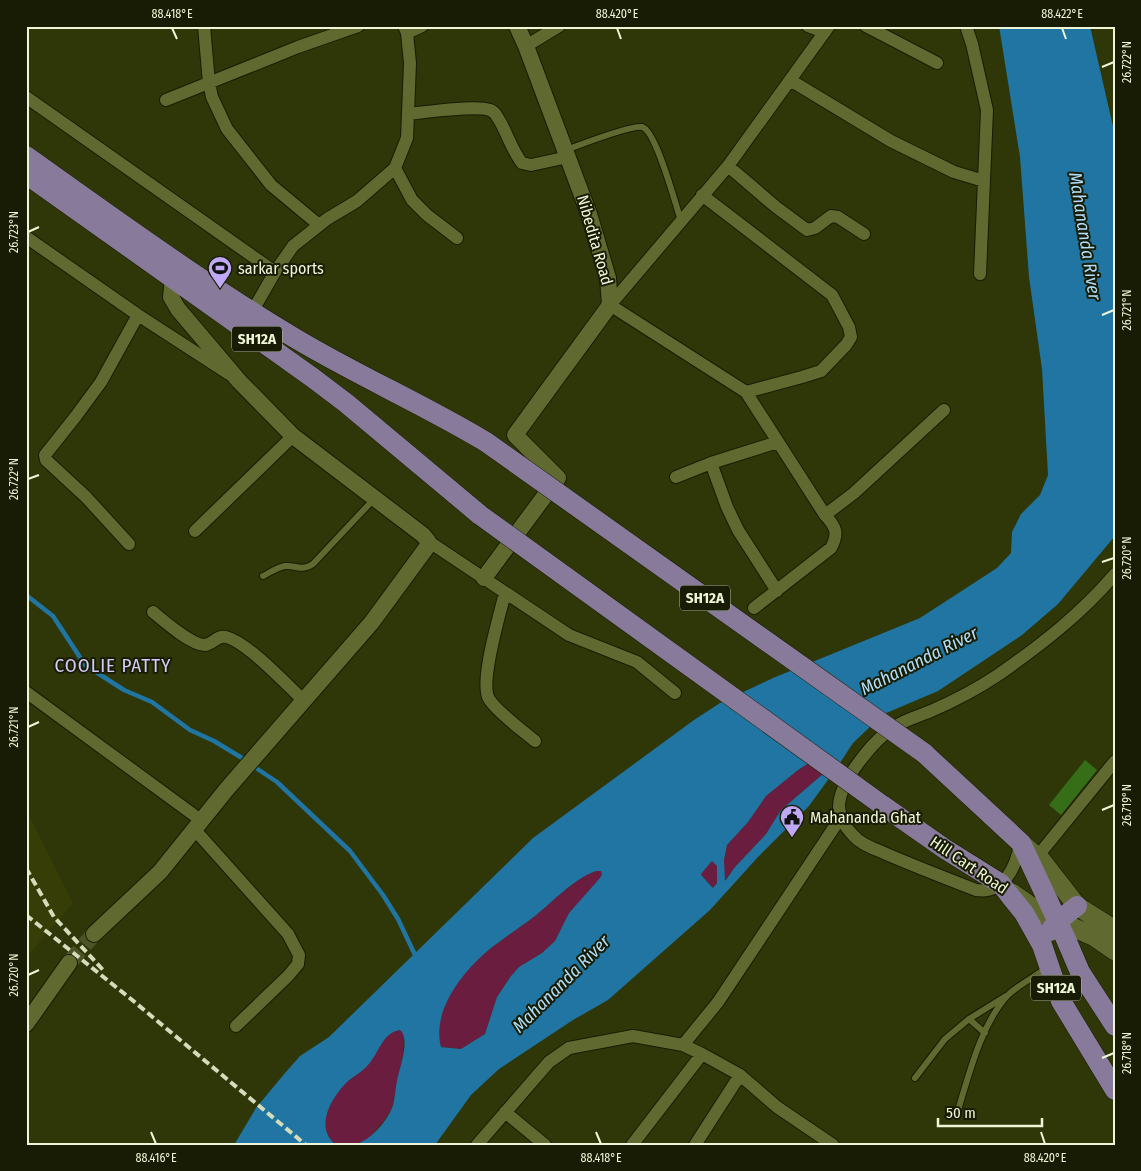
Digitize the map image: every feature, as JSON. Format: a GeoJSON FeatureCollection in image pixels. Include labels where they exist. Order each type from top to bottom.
{"type":"FeatureCollection","features":[{"type":"Feature","properties":{"kind":"main road","name":"SH12A"},"geometry":{"type":"LineString","coordinates":[[26,156],[252,312]]}},
{"type":"Feature","properties":{"kind":"main road","name":"SH12A"},"geometry":{"type":"LineString","coordinates":[[26,174],[173,278]]}},
{"type":"Feature","properties":{"kind":"main road","name":"Hill Cart Road"},"geometry":{"type":"LineString","coordinates":[[173,278],[288,359],[346,403],[480,515],[882,805],[945,849],[1001,884],[1036,910],[1093,936],[1115,952]]}},
{"type":"Feature","properties":{"kind":"main road","name":"Hill Cart Road"},"geometry":{"type":"LineString","coordinates":[[252,312],[332,360],[451,421],[486,442],[924,753],[1037,857],[1061,884],[1077,906],[1115,930]]}},
{"type":"Feature","properties":{"kind":"main road","name":"Hill Cart Road"},"geometry":{"type":"LineString","coordinates":[[1021,843],[1058,921]]}},
{"type":"Feature","properties":{"kind":"main road","name":"SH12A"},"geometry":{"type":"LineString","coordinates":[[1001,884],[1024,913],[1042,945],[1061,1001],[1115,1090]]}},
{"type":"Feature","properties":{"kind":"main road"},"geometry":{"type":"LineString","coordinates":[[1042,945],[1046,936],[1058,921],[1077,906]]}},
{"type":"Feature","properties":{"kind":"main road","name":"SH12A"},"geometry":{"type":"LineString","coordinates":[[1058,921],[1080,972],[1115,1026]]}},
{"type":"Feature","properties":{"kind":"street"},"geometry":{"type":"LineString","coordinates":[[204,26],[212,97],[227,129],[271,185],[319,225]]}},
{"type":"Feature","properties":{"kind":"street"},"geometry":{"type":"LineString","coordinates":[[166,100],[298,47],[358,26]]}},
{"type":"Feature","properties":{"kind":"street"},"geometry":{"type":"LineString","coordinates":[[252,312],[275,272],[293,246],[319,225],[357,201],[395,168],[407,138],[410,63],[405,30],[422,26]]}},
{"type":"Feature","properties":{"kind":"street","name":"Nibedita Road"},"geometry":{"type":"LineString","coordinates":[[484,578],[558,478],[515,435],[610,305],[608,278],[589,214],[517,26]]}},
{"type":"Feature","properties":{"kind":"street"},"geometry":{"type":"LineString","coordinates":[[526,46],[560,26]]}},
{"type":"Feature","properties":{"kind":"street"},"geometry":{"type":"LineString","coordinates":[[754,608],[831,548],[836,538],[834,526],[746,392],[610,305],[728,166],[827,29],[808,26]]}},
{"type":"Feature","properties":{"kind":"street"},"geometry":{"type":"LineString","coordinates":[[866,26],[938,63]]}},
{"type":"Feature","properties":{"kind":"street"},"geometry":{"type":"LineString","coordinates":[[966,26],[981,78],[987,110],[980,274]]}},
{"type":"Feature","properties":{"kind":"street"},"geometry":{"type":"LineString","coordinates":[[790,80],[891,141],[954,172],[984,181]]}},
{"type":"Feature","properties":{"kind":"street"},"geometry":{"type":"LineString","coordinates":[[26,97],[275,272]]}},
{"type":"Feature","properties":{"kind":"street"},"geometry":{"type":"LineString","coordinates":[[408,114],[470,109],[492,110],[498,117],[513,149],[522,162],[531,165],[567,154]]}},
{"type":"Feature","properties":{"kind":"street"},"geometry":{"type":"LineString","coordinates":[[728,166],[776,207],[807,230],[815,228],[831,216],[838,217],[864,234]]}},
{"type":"Feature","properties":{"kind":"street"},"geometry":{"type":"LineString","coordinates":[[395,168],[412,200],[427,215],[457,238]]}},
{"type":"Feature","properties":{"kind":"street"},"geometry":{"type":"LineString","coordinates":[[702,195],[832,295],[849,327],[850,336],[846,345],[821,370],[746,392]]}},
{"type":"Feature","properties":{"kind":"street"},"geometry":{"type":"LineString","coordinates":[[26,236],[138,315],[239,381]]}},
{"type":"Feature","properties":{"kind":"street"},"geometry":{"type":"LineString","coordinates":[[173,278],[171,297],[178,309],[239,381],[293,436],[374,500],[423,535],[428,541],[505,593],[569,635],[637,662],[675,693]]}},
{"type":"Feature","properties":{"kind":"street"},"geometry":{"type":"LineString","coordinates":[[129,544],[86,497],[46,460],[45,455],[101,382],[138,315]]}},
{"type":"Feature","properties":{"kind":"street"},"geometry":{"type":"LineString","coordinates":[[825,515],[854,493],[944,410]]}},
{"type":"Feature","properties":{"kind":"street"},"geometry":{"type":"LineString","coordinates":[[196,531],[293,436]]}},
{"type":"Feature","properties":{"kind":"street"},"geometry":{"type":"LineString","coordinates":[[676,477],[711,463],[778,442]]}},
{"type":"Feature","properties":{"kind":"street"},"geometry":{"type":"LineString","coordinates":[[711,463],[727,507],[738,530],[777,591]]}},
{"type":"Feature","properties":{"kind":"street"},"geometry":{"type":"LineString","coordinates":[[94,934],[160,872],[303,700],[372,622],[427,547],[428,541]]}},
{"type":"Feature","properties":{"kind":"street"},"geometry":{"type":"LineString","coordinates":[[1021,843],[1013,868],[1001,884],[985,890],[976,890],[903,861],[857,840],[846,828],[841,817],[840,800],[845,786],[862,759],[888,731],[990,680],[1029,654],[1068,622],[1097,595],[1115,574]]}},
{"type":"Feature","properties":{"kind":"street"},"geometry":{"type":"LineString","coordinates":[[505,593],[487,671],[486,687],[488,698],[535,741]]}},
{"type":"Feature","properties":{"kind":"street"},"geometry":{"type":"LineString","coordinates":[[153,612],[189,639],[199,644],[209,644],[217,638],[223,637],[235,642],[261,660],[303,700]]}},
{"type":"Feature","properties":{"kind":"street"},"geometry":{"type":"LineString","coordinates":[[26,692],[198,825],[288,934],[299,955],[298,964],[236,1026]]}},
{"type":"Feature","properties":{"kind":"street"},"geometry":{"type":"LineString","coordinates":[[1037,857],[1113,769]]}},
{"type":"Feature","properties":{"kind":"street"},"geometry":{"type":"LineString","coordinates":[[682,1045],[718,1002],[841,817]]}},
{"type":"Feature","properties":{"kind":"street"},"geometry":{"type":"LineString","coordinates":[[26,1024],[69,963]]}},
{"type":"Feature","properties":{"kind":"street"},"geometry":{"type":"LineString","coordinates":[[477,1145],[548,1062],[569,1048],[634,1036],[682,1045],[702,1054],[740,1075],[777,1107],[833,1145]]}},
{"type":"Feature","properties":{"kind":"street"},"geometry":{"type":"LineString","coordinates":[[632,1145],[702,1054]]}},
{"type":"Feature","properties":{"kind":"street"},"geometry":{"type":"LineString","coordinates":[[695,1145],[740,1075]]}},
{"type":"Feature","properties":{"kind":"street"},"geometry":{"type":"LineString","coordinates":[[505,1112],[545,1145]]}},
{"type":"Feature","properties":{"kind":"lane"},"geometry":{"type":"LineString","coordinates":[[567,154],[628,129],[642,127],[648,130],[660,155],[680,222]]}},
{"type":"Feature","properties":{"kind":"lane"},"geometry":{"type":"LineString","coordinates":[[263,576],[285,566],[306,568],[313,564],[374,500]]}},
{"type":"Feature","properties":{"kind":"lane"},"geometry":{"type":"LineString","coordinates":[[915,1078],[945,1039],[970,1019],[1050,966]]}},
{"type":"Feature","properties":{"kind":"lane"},"geometry":{"type":"LineString","coordinates":[[959,1107],[971,1068],[985,1033],[994,1015],[1010,994]]}},
{"type":"Feature","properties":{"kind":"lane"},"geometry":{"type":"LineString","coordinates":[[970,1019],[985,1033]]}},
{"type":"Feature","properties":{"kind":"shaded area"},"geometry":{"type":"Polygon","coordinates":[[[809,763],[830,768],[781,810],[766,834],[724,881],[724,860],[727,845],[748,822],[766,796],[809,763]]]}},
{"type":"Feature","properties":{"kind":"shaded area"},"geometry":{"type":"Polygon","coordinates":[[[26,810],[73,903],[26,958],[26,810]]]}},
{"type":"Feature","properties":{"kind":"shaded area"},"geometry":{"type":"Polygon","coordinates":[[[712,861],[717,866],[717,883],[713,888],[701,873],[712,861]]]}},
{"type":"Feature","properties":{"kind":"shaded area"},"geometry":{"type":"Polygon","coordinates":[[[596,871],[601,871],[601,878],[569,913],[555,941],[542,953],[519,967],[511,976],[497,997],[485,1034],[461,1049],[441,1047],[439,1032],[446,1003],[453,989],[473,964],[495,945],[535,916],[571,885],[596,871]]]}},
{"type":"Feature","properties":{"kind":"shaded area"},"geometry":{"type":"Polygon","coordinates":[[[401,1030],[404,1036],[403,1055],[392,1108],[383,1122],[367,1140],[355,1145],[336,1145],[326,1130],[327,1113],[335,1096],[341,1088],[368,1064],[390,1034],[401,1030]]]}},
{"type":"Feature","properties":{"kind":"water","name":"Mahananda River"},"geometry":{"type":"Polygon","coordinates":[[[999,26],[1090,26],[1115,135],[1115,536],[1058,604],[1022,635],[938,691],[884,714],[853,743],[809,806],[758,857],[710,910],[608,1000],[573,1020],[499,1069],[471,1095],[435,1145],[355,1145],[367,1139],[377,1130],[386,1120],[392,1108],[404,1047],[403,1034],[400,1030],[385,1039],[368,1065],[347,1082],[335,1096],[327,1113],[326,1130],[336,1145],[234,1145],[256,1108],[300,1056],[329,1037],[533,838],[720,703],[773,678],[920,618],[997,568],[1011,553],[1012,532],[1021,514],[1040,495],[1048,475],[1042,369],[1029,277],[1020,157],[999,26]],[[809,763],[766,796],[748,822],[727,845],[724,860],[725,881],[735,867],[766,834],[781,810],[830,768],[809,763]],[[712,861],[701,874],[713,888],[717,883],[717,866],[712,861]],[[596,871],[571,885],[535,916],[495,945],[473,964],[446,1003],[439,1032],[441,1047],[461,1049],[485,1034],[497,997],[511,976],[519,967],[542,953],[555,941],[569,913],[602,874],[601,871],[596,871]]]}},
{"type":"Feature","properties":{"kind":"building"},"geometry":{"type":"Polygon","coordinates":[[[1085,760],[1097,770],[1061,815],[1049,805],[1085,760]]]}},
{"type":"Feature","properties":{"kind":"waterway"},"geometry":{"type":"LineString","coordinates":[[26,595],[53,616],[85,665],[124,690],[152,702],[190,730],[214,741],[247,761]]}},
{"type":"Feature","properties":{"kind":"waterway"},"geometry":{"type":"LineString","coordinates":[[253,766],[277,782],[350,851],[383,895],[398,919],[416,957]]}},
{"type":"Feature","properties":{"kind":"tunnel"},"geometry":{"type":"LineString","coordinates":[[69,963],[94,934]]}},
{"type":"Feature","properties":{"kind":"railway"},"geometry":{"type":"LineString","coordinates":[[26,868],[54,917],[104,971]]}},
{"type":"Feature","properties":{"kind":"railway"},"geometry":{"type":"LineString","coordinates":[[26,915],[131,999],[306,1145]]}},
{"type":"Feature","properties":{"kind":"place","name":"sarkar sports"},"geometry":{"type":"Point","coordinates":[220,289]}},
{"type":"Feature","properties":{"kind":"place","name":"Mahananda Ghat"},"geometry":{"type":"Point","coordinates":[792,838]}},
{"type":"Feature","properties":{"kind":"district","name":"COOLIE PATTY"},"geometry":{"type":"Point","coordinates":[113,665]}}]}
